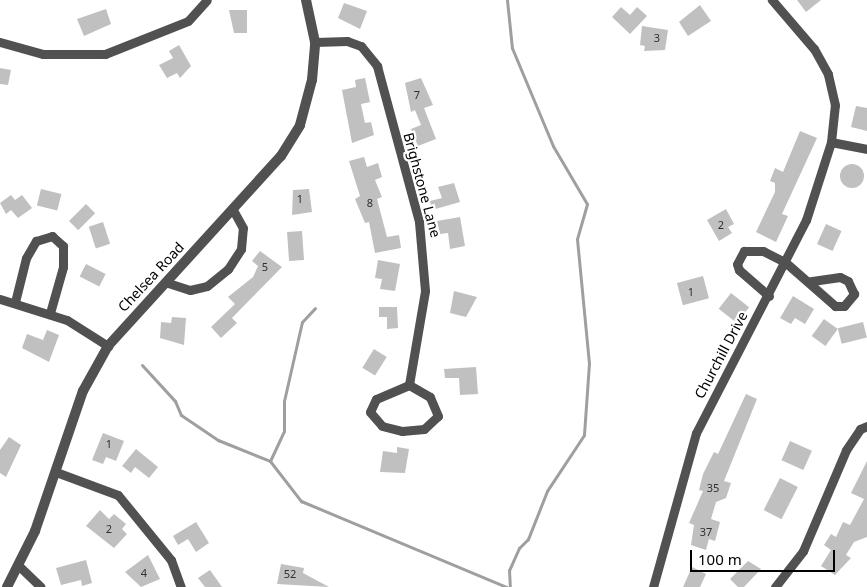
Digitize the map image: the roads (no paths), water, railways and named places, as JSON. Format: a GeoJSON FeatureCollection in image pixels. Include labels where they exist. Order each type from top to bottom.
{"type":"FeatureCollection","features":[{"type":"Feature","properties":{"kind":"street"},"geometry":{"type":"LineString","coordinates":[[0,42],[43,54],[105,54],[188,21],[207,0]]}},
{"type":"Feature","properties":{"kind":"street","name":"Chelsea Road"},"geometry":{"type":"LineString","coordinates":[[7,587],[19,566],[56,472],[83,391],[108,346],[282,156],[300,125],[312,80],[315,42],[306,0]]}},
{"type":"Feature","properties":{"kind":"street","name":"Churchill Drive"},"geometry":{"type":"LineString","coordinates":[[653,587],[696,433],[786,262],[822,180],[831,142],[835,105],[828,74],[814,49],[772,0]]}},
{"type":"Feature","properties":{"kind":"street","name":"Brighstone Lane"},"geometry":{"type":"LineString","coordinates":[[315,42],[347,41],[361,46],[377,66],[424,248],[422,329],[410,385]]}},
{"type":"Feature","properties":{"kind":"street"},"geometry":{"type":"LineString","coordinates":[[831,142],[867,149]]}},
{"type":"Feature","properties":{"kind":"street"},"geometry":{"type":"LineString","coordinates":[[165,282],[190,290],[206,286],[228,269],[241,249],[243,228],[233,210]]}},
{"type":"Feature","properties":{"kind":"street"},"geometry":{"type":"LineString","coordinates":[[15,302],[26,258],[36,240],[52,236],[63,246],[63,267],[50,313]]}},
{"type":"Feature","properties":{"kind":"street"},"geometry":{"type":"LineString","coordinates":[[769,296],[743,276],[737,264],[740,256],[753,248],[786,262],[810,281],[835,306],[844,306],[854,294],[848,281],[840,277],[810,281]]}},
{"type":"Feature","properties":{"kind":"street"},"geometry":{"type":"LineString","coordinates":[[0,299],[50,313],[108,346]]}},
{"type":"Feature","properties":{"kind":"street"},"geometry":{"type":"LineString","coordinates":[[410,385],[430,397],[438,416],[424,429],[402,431],[382,426],[370,412],[376,400],[410,385]]}},
{"type":"Feature","properties":{"kind":"street"},"geometry":{"type":"LineString","coordinates":[[776,587],[803,550],[846,450],[860,429],[867,426]]}},
{"type":"Feature","properties":{"kind":"street"},"geometry":{"type":"LineString","coordinates":[[56,472],[118,495],[171,560],[181,587]]}},
{"type":"Feature","properties":{"kind":"street"},"geometry":{"type":"LineString","coordinates":[[19,566],[40,587]]}},
{"type":"Feature","properties":{"kind":"waterway"},"geometry":{"type":"LineString","coordinates":[[507,0],[512,48],[553,146],[587,204],[577,239],[589,363],[584,435],[547,491],[528,539],[519,548],[509,570],[510,587]]}},
{"type":"Feature","properties":{"kind":"waterway"},"geometry":{"type":"LineString","coordinates":[[270,461],[284,431],[284,401],[302,322],[315,308]]}},
{"type":"Feature","properties":{"kind":"waterway"},"geometry":{"type":"LineString","coordinates":[[142,365],[175,401],[181,415],[218,440],[270,461],[301,501],[507,587]]}}]}
